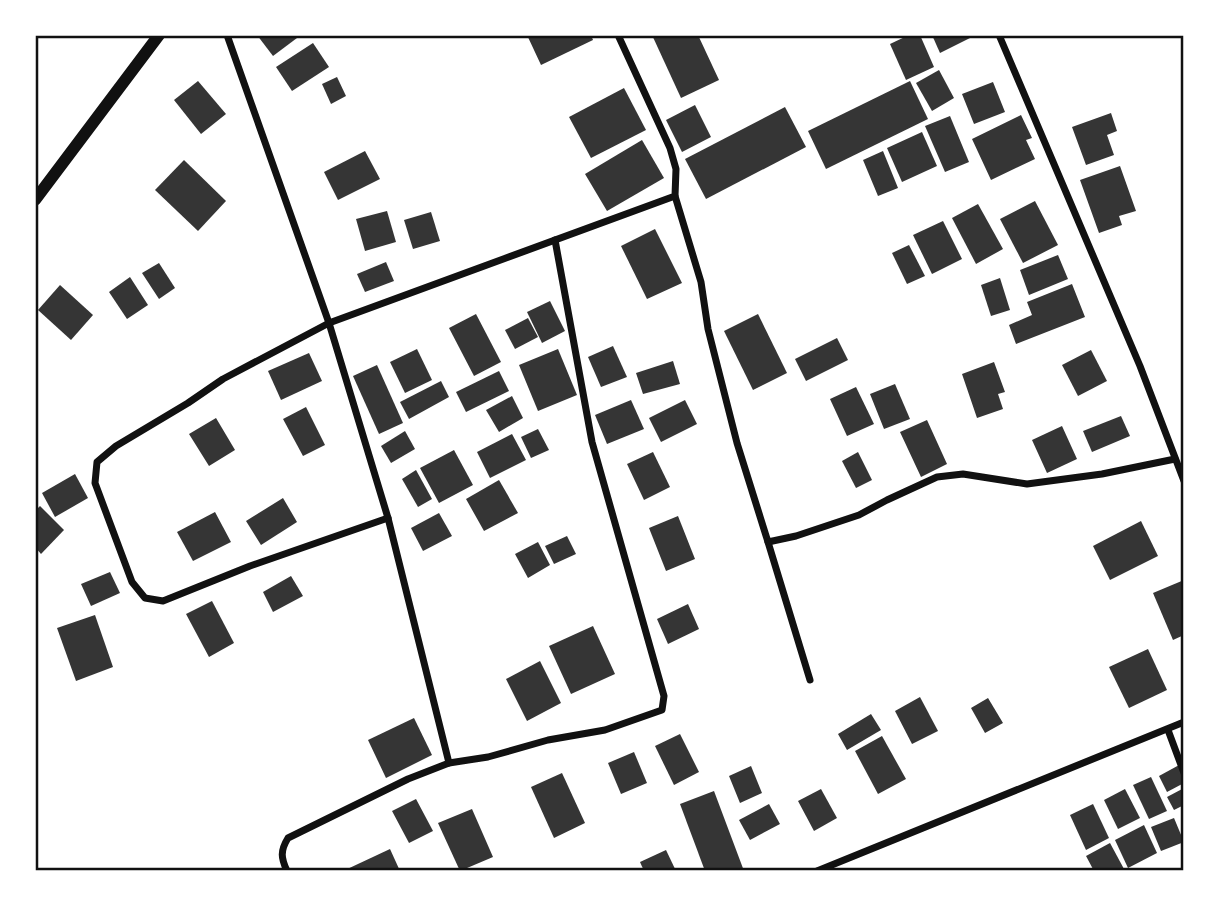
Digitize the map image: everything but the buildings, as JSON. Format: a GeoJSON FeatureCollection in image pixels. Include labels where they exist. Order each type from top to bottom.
{"type":"FeatureCollection","features":[{"type":"Feature","properties":{"kind":"street"},"geometry":{"type":"LineString","coordinates":[[35,200],[159,35]]}},
{"type":"Feature","properties":{"kind":"street"},"geometry":{"type":"LineString","coordinates":[[227,35],[329,324],[388,518],[449,763]]}},
{"type":"Feature","properties":{"kind":"street"},"geometry":{"type":"LineString","coordinates":[[618,35],[670,148],[676,169],[675,196],[701,282],[708,329],[737,443],[810,680]]}},
{"type":"Feature","properties":{"kind":"street"},"geometry":{"type":"LineString","coordinates":[[999,35],[1140,366],[1184,481]]}},
{"type":"Feature","properties":{"kind":"street"},"geometry":{"type":"LineString","coordinates":[[388,518],[250,566],[163,601],[145,597],[132,582],[95,483],[97,462],[116,446],[188,404],[223,379],[329,324],[675,196]]}},
{"type":"Feature","properties":{"kind":"street"},"geometry":{"type":"LineString","coordinates":[[287,871],[281,858],[282,847],[288,838],[408,779],[449,763],[488,757],[548,740],[612,728],[662,710],[664,696],[592,442],[555,240]]}},
{"type":"Feature","properties":{"kind":"street"},"geometry":{"type":"LineString","coordinates":[[768,542],[859,516],[937,477],[963,474],[1027,484],[1102,474],[1175,459]]}},
{"type":"Feature","properties":{"kind":"street"},"geometry":{"type":"LineString","coordinates":[[817,871],[1184,722]]}},
{"type":"Feature","properties":{"kind":"street"},"geometry":{"type":"LineString","coordinates":[[1168,730],[1184,773]]}}]}
